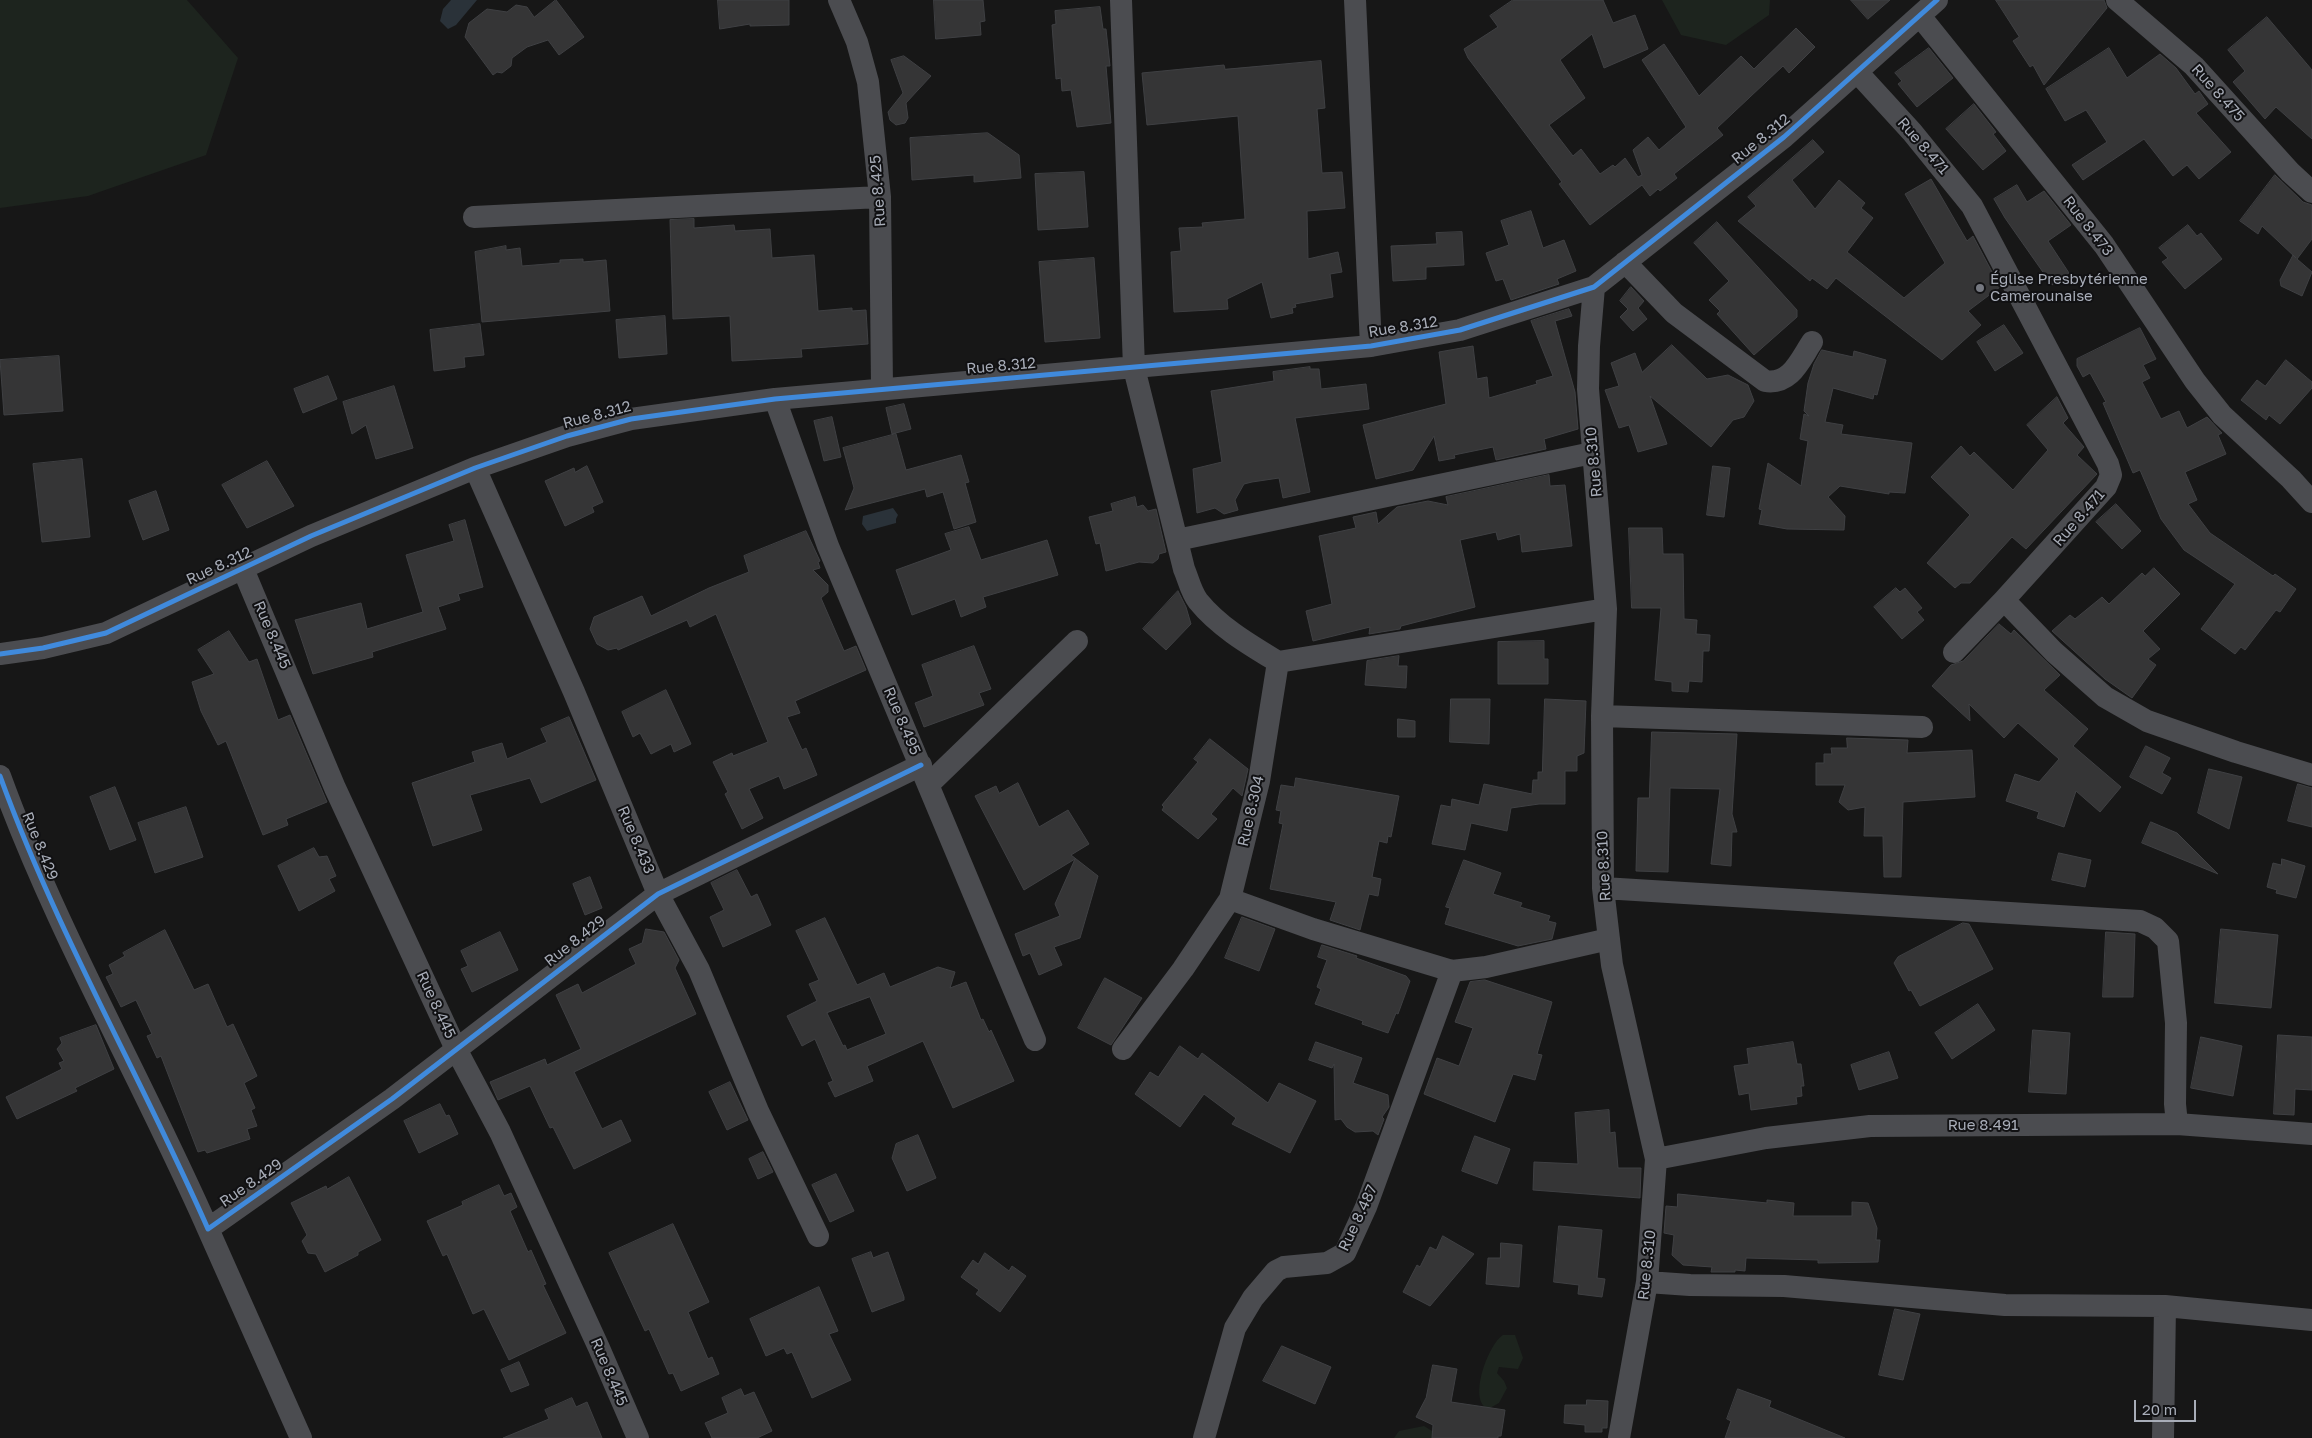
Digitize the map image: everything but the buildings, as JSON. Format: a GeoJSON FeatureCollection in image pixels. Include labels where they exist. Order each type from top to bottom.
{"type":"FeatureCollection","features":[{"type":"Feature","properties":{"kind":"street","name":"Rue 8.425"},"geometry":{"type":"LineString","coordinates":[[839,0],[857,42],[868,82],[880,197],[882,388]]}},
{"type":"Feature","properties":{"kind":"street"},"geometry":{"type":"LineString","coordinates":[[1121,0],[1134,368],[1184,568],[1197,600],[1220,623],[1249,645],[1278,662],[1606,609]]}},
{"type":"Feature","properties":{"kind":"street"},"geometry":{"type":"LineString","coordinates":[[1354,0],[1372,346]]}},
{"type":"Feature","properties":{"kind":"street","name":"Rue 8.312"},"geometry":{"type":"LineString","coordinates":[[0,654],[44,648],[106,632],[311,536],[475,468],[567,436],[631,418],[775,399],[882,388],[1134,368],[1372,346],[1460,330],[1594,287],[1784,137],[1937,0]]}},
{"type":"Feature","properties":{"kind":"street","name":"Rue 8.475"},"geometry":{"type":"LineString","coordinates":[[2117,0],[2194,66],[2290,172],[2312,192]]}},
{"type":"Feature","properties":{"kind":"street","name":"Rue 8.473"},"geometry":{"type":"LineString","coordinates":[[1920,16],[2104,245],[2195,381],[2217,408],[2291,479],[2312,502]]}},
{"type":"Feature","properties":{"kind":"street","name":"Rue 8.471"},"geometry":{"type":"LineString","coordinates":[[1858,72],[1912,132],[1972,206],[2108,464],[2111,475],[2106,487],[2004,600],[1954,652]]}},
{"type":"Feature","properties":{"kind":"street"},"geometry":{"type":"LineString","coordinates":[[474,217],[880,197]]}},
{"type":"Feature","properties":{"kind":"street"},"geometry":{"type":"LineString","coordinates":[[1625,262],[1674,313],[1765,381],[1773,382],[1790,376],[1812,342]]}},
{"type":"Feature","properties":{"kind":"street","name":"Rue 8.310"},"geometry":{"type":"LineString","coordinates":[[1594,287],[1588,380],[1592,453],[1603,551],[1606,609],[1602,716],[1603,888],[1612,965],[1656,1159],[1647,1282],[1619,1438]]}},
{"type":"Feature","properties":{"kind":"street","name":"Rue 8.495"},"geometry":{"type":"LineString","coordinates":[[775,399],[828,546],[1035,1040]]}},
{"type":"Feature","properties":{"kind":"street"},"geometry":{"type":"LineString","coordinates":[[1177,540],[1592,453]]}},
{"type":"Feature","properties":{"kind":"street","name":"Rue 8.433"},"geometry":{"type":"LineString","coordinates":[[475,468],[574,692],[658,894],[699,970],[758,1111],[818,1236]]}},
{"type":"Feature","properties":{"kind":"street","name":"Rue 8.445"},"geometry":{"type":"LineString","coordinates":[[243,568],[335,788],[456,1050],[504,1141],[638,1438]]}},
{"type":"Feature","properties":{"kind":"street"},"geometry":{"type":"LineString","coordinates":[[2004,600],[2054,652],[2104,697],[2147,721],[2236,752],[2312,775]]}},
{"type":"Feature","properties":{"kind":"street","name":"Rue 8.429"},"geometry":{"type":"LineString","coordinates":[[0,776],[22,838],[51,904],[171,1144],[208,1229],[392,1099],[658,894],[925,774],[1077,641]]}},
{"type":"Feature","properties":{"kind":"street","name":"Rue 8.304"},"geometry":{"type":"LineString","coordinates":[[1230,899],[1259,781],[1278,662]]}},
{"type":"Feature","properties":{"kind":"street"},"geometry":{"type":"LineString","coordinates":[[1602,716],[1922,727]]}},
{"type":"Feature","properties":{"kind":"street"},"geometry":{"type":"LineString","coordinates":[[1603,888],[2140,921],[2155,928],[2168,941],[2176,1023],[2175,1104],[2178,1124]]}},
{"type":"Feature","properties":{"kind":"street"},"geometry":{"type":"LineString","coordinates":[[1123,1050],[1183,969],[1230,899],[1313,929],[1452,971],[1486,967],[1609,939]]}},
{"type":"Feature","properties":{"kind":"street","name":"Rue 8.487"},"geometry":{"type":"LineString","coordinates":[[1204,1438],[1235,1328],[1253,1298],[1276,1271],[1284,1267],[1327,1262],[1345,1253],[1366,1207],[1452,971]]}},
{"type":"Feature","properties":{"kind":"street","name":"Rue 8.491"},"geometry":{"type":"LineString","coordinates":[[1656,1159],[1766,1138],[1870,1126],[2178,1124],[2312,1134]]}},
{"type":"Feature","properties":{"kind":"street"},"geometry":{"type":"LineString","coordinates":[[208,1229],[301,1438]]}},
{"type":"Feature","properties":{"kind":"street"},"geometry":{"type":"LineString","coordinates":[[1647,1282],[1690,1285],[1784,1286],[2005,1305],[2165,1306],[2312,1320]]}},
{"type":"Feature","properties":{"kind":"street"},"geometry":{"type":"LineString","coordinates":[[2163,1438],[2165,1306]]}},
{"type":"Feature","properties":{"kind":"shaded area"},"geometry":{"type":"Polygon","coordinates":[[[0,0],[187,0],[238,58],[206,155],[88,196],[0,208],[0,0]]]}},
{"type":"Feature","properties":{"kind":"shaded area"},"geometry":{"type":"Polygon","coordinates":[[[451,0],[477,0],[456,25],[448,29],[440,21],[443,9],[451,0]]]}},
{"type":"Feature","properties":{"kind":"shaded area"},"geometry":{"type":"Polygon","coordinates":[[[1662,0],[1770,0],[1769,15],[1726,45],[1681,35],[1662,0]]]}},
{"type":"Feature","properties":{"kind":"shaded area"},"geometry":{"type":"Polygon","coordinates":[[[893,508],[898,515],[896,523],[867,531],[862,524],[863,516],[893,508]]]}},
{"type":"Feature","properties":{"kind":"shaded area"},"geometry":{"type":"Polygon","coordinates":[[[1503,1335],[1515,1335],[1523,1358],[1518,1369],[1499,1367],[1497,1373],[1507,1388],[1499,1403],[1488,1409],[1482,1404],[1480,1395],[1482,1372],[1497,1340],[1503,1335]]]}},
{"type":"Feature","properties":{"kind":"shaded area"},"geometry":{"type":"Polygon","coordinates":[[[1424,1426],[1437,1434],[1437,1438],[1394,1438],[1399,1431],[1424,1426]]]}},
{"type":"Feature","properties":{"kind":"cycle path"},"geometry":{"type":"LineString","coordinates":[[0,654],[43,648],[106,633],[311,536],[475,468],[567,436],[631,419],[775,399],[1371,346],[1460,330],[1594,287],[1784,137],[1937,0]]}},
{"type":"Feature","properties":{"kind":"cycle path"},"geometry":{"type":"LineString","coordinates":[[0,776],[47,892],[208,1229],[392,1099],[658,894],[921,765]]}},
{"type":"Feature","properties":{"kind":"place","name":"Église Presbytérienne Camerounaise"},"geometry":{"type":"Point","coordinates":[1980,288]}}]}
